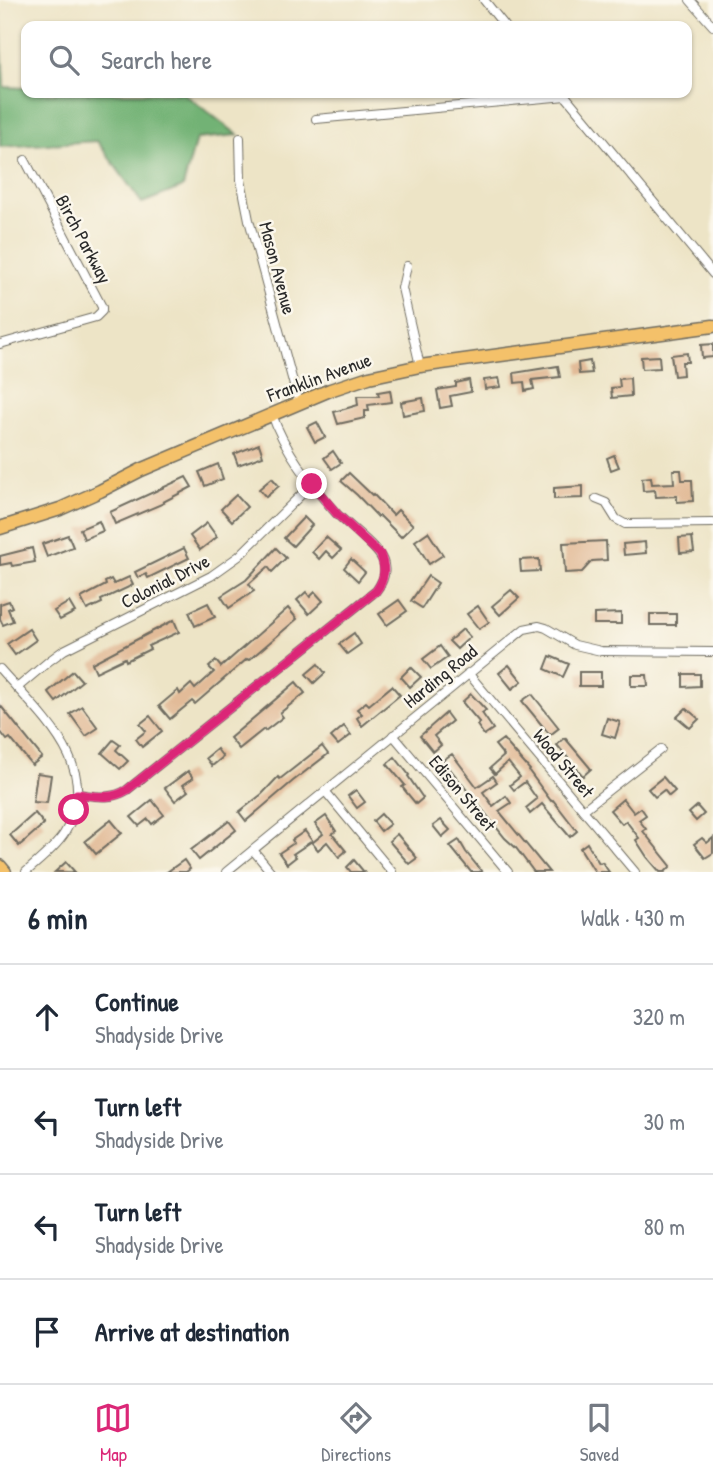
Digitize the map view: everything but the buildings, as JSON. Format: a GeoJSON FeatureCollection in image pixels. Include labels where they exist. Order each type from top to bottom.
{"type":"FeatureCollection","features":[{"type":"Feature","properties":{"kind":"main road","name":"Franklin Avenue"},"geometry":{"type":"LineString","coordinates":[[0,528],[60,509],[141,470],[272,414],[369,377],[420,366],[713,326]]}},
{"type":"Feature","properties":{"kind":"main road"},"geometry":{"type":"LineString","coordinates":[[0,866],[5,872]]}},
{"type":"Feature","properties":{"kind":"street"},"geometry":{"type":"LineString","coordinates":[[484,0],[501,21]]}},
{"type":"Feature","properties":{"kind":"street"},"geometry":{"type":"LineString","coordinates":[[690,0],[713,26]]}},
{"type":"Feature","properties":{"kind":"street"},"geometry":{"type":"LineString","coordinates":[[316,119],[524,98]]}},
{"type":"Feature","properties":{"kind":"street"},"geometry":{"type":"LineString","coordinates":[[567,98],[713,274]]}},
{"type":"Feature","properties":{"kind":"street","name":"Mason Avenue"},"geometry":{"type":"LineString","coordinates":[[240,138],[248,220],[299,404]]}},
{"type":"Feature","properties":{"kind":"street","name":"Birch Parkway"},"geometry":{"type":"LineString","coordinates":[[0,344],[96,317],[102,311],[25,160]]}},
{"type":"Feature","properties":{"kind":"street"},"geometry":{"type":"LineString","coordinates":[[407,266],[402,288],[420,366]]}},
{"type":"Feature","properties":{"kind":"street"},"geometry":{"type":"LineString","coordinates":[[77,794],[114,797],[127,790],[376,591],[381,584],[384,570],[380,554],[337,514],[312,484],[282,441],[272,414]]}},
{"type":"Feature","properties":{"kind":"street","name":"Colonial Drive"},"geometry":{"type":"LineString","coordinates":[[17,688],[64,650],[227,566],[312,484]]}},
{"type":"Feature","properties":{"kind":"street"},"geometry":{"type":"LineString","coordinates":[[596,499],[606,503],[616,520],[625,524],[713,523]]}},
{"type":"Feature","properties":{"kind":"street","name":"Harding Road"},"geometry":{"type":"LineString","coordinates":[[226,872],[468,673],[521,631],[532,626],[546,628],[575,645],[601,651],[713,652]]}},
{"type":"Feature","properties":{"kind":"street"},"geometry":{"type":"LineString","coordinates":[[0,669],[65,746],[75,769],[77,794],[74,810],[63,834],[26,872]]}},
{"type":"Feature","properties":{"kind":"street","name":"Wood Street"},"geometry":{"type":"LineString","coordinates":[[468,673],[635,872]]}},
{"type":"Feature","properties":{"kind":"street","name":"Edison Street"},"geometry":{"type":"LineString","coordinates":[[393,735],[508,872]]}},
{"type":"Feature","properties":{"kind":"street"},"geometry":{"type":"LineString","coordinates":[[583,810],[661,749]]}},
{"type":"Feature","properties":{"kind":"street"},"geometry":{"type":"LineString","coordinates":[[325,791],[392,872]]}},
{"type":"Feature","properties":{"kind":"street"},"geometry":{"type":"LineString","coordinates":[[253,850],[271,872]]}},
{"type":"Feature","properties":{"kind":"green space"},"geometry":{"type":"Polygon","coordinates":[[[0,14],[4,87],[21,88],[21,98],[190,98],[238,135],[196,139],[183,187],[142,203],[97,141],[0,147],[0,14]]]}},
{"type":"Feature","properties":{"kind":"route"},"geometry":{"type":"LineString","coordinates":[[74,810],[77,794],[114,797],[127,790],[376,591],[384,578],[380,554],[337,514],[312,484]]}}]}
